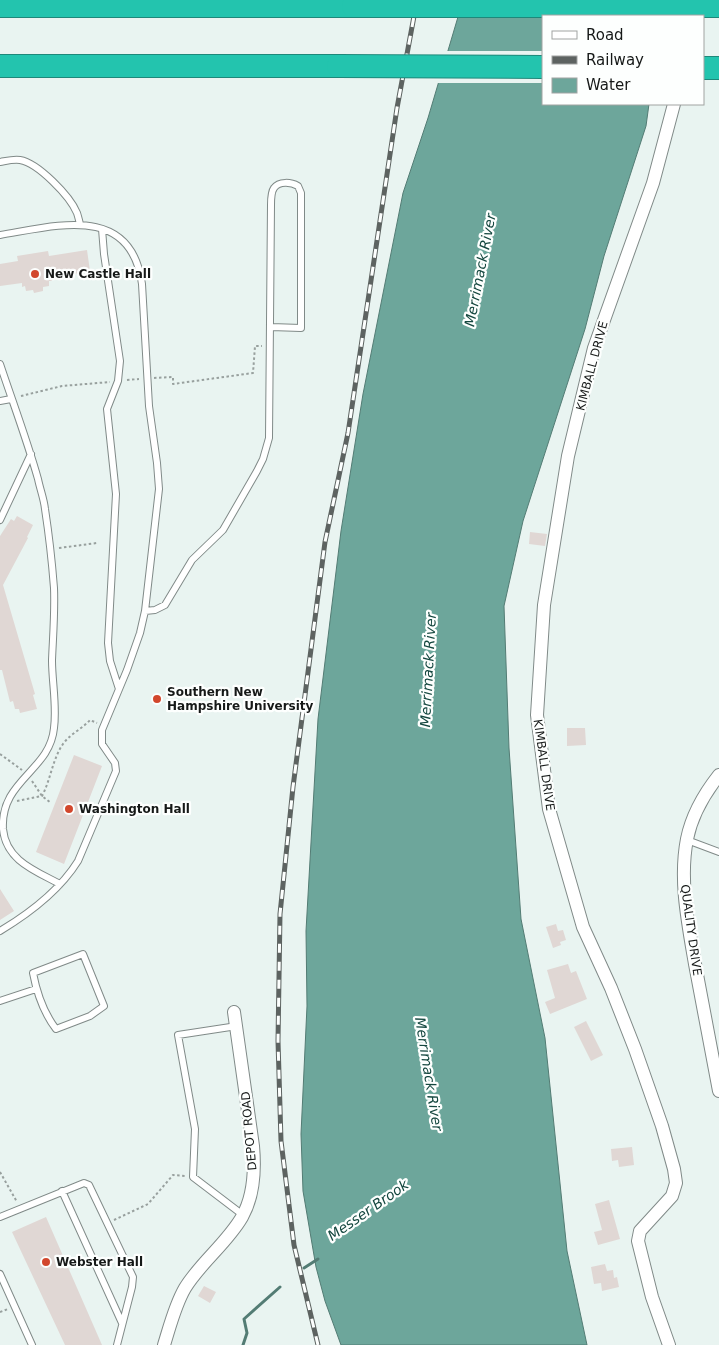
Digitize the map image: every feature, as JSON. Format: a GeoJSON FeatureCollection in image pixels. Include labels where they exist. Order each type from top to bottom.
{"type":"FeatureCollection","features":[{"type":"Feature","properties":{"kind":"highway"},"geometry":{"type":"LineString","coordinates":[[0,6],[719,6]]}},
{"type":"Feature","properties":{"kind":"highway"},"geometry":{"type":"LineString","coordinates":[[0,66],[542,67]]}},
{"type":"Feature","properties":{"kind":"highway"},"geometry":{"type":"LineString","coordinates":[[704,68],[719,68]]}},
{"type":"Feature","properties":{"kind":"street"},"geometry":{"type":"LineString","coordinates":[[698,15],[703,0]]}},
{"type":"Feature","properties":{"kind":"street","name":"KIMBALL DRIVE"},"geometry":{"type":"LineString","coordinates":[[668,1345],[652,1297],[638,1241],[640,1231],[672,1196],[676,1184],[674,1169],[662,1126],[635,1049],[611,988],[583,927],[550,809],[537,715],[544,605],[568,456],[594,348],[653,183],[674,105]]}},
{"type":"Feature","properties":{"kind":"street","name":"QUALITY DRIVE"},"geometry":{"type":"LineString","coordinates":[[719,775],[708,788],[698,806],[686,840],[684,892],[688,927],[719,1091]]}},
{"type":"Feature","properties":{"kind":"street","name":"DEPOT ROAD"},"geometry":{"type":"LineString","coordinates":[[164,1345],[177,1304],[185,1288],[208,1258],[231,1233],[243,1215],[251,1190],[254,1160],[250,1115],[234,1012]]}},
{"type":"Feature","properties":{"kind":"lane"},"geometry":{"type":"LineString","coordinates":[[0,162],[20,160],[44,174],[70,201],[77,212],[80,224]]}},
{"type":"Feature","properties":{"kind":"lane"},"geometry":{"type":"LineString","coordinates":[[145,611],[155,610],[165,605],[192,560],[216,537],[229,521],[263,459],[269,438],[271,200],[275,186],[287,182],[298,186],[301,193],[300,328],[271,328]]}},
{"type":"Feature","properties":{"kind":"lane"},"geometry":{"type":"LineString","coordinates":[[0,235],[65,224],[91,225],[117,237],[129,248],[138,265],[142,284],[149,406],[158,463],[159,489],[145,611],[134,651],[104,726],[102,744],[115,763],[116,771],[78,861],[71,872],[37,906],[0,931]]}},
{"type":"Feature","properties":{"kind":"lane"},"geometry":{"type":"LineString","coordinates":[[102,229],[120,361],[118,381],[109,401],[107,418],[116,494],[108,643],[110,661],[119,689]]}},
{"type":"Feature","properties":{"kind":"lane"},"geometry":{"type":"LineString","coordinates":[[0,364],[31,454],[45,507],[54,588],[52,660],[54,729],[44,756],[18,784],[6,802],[3,830],[10,851],[25,866],[60,884]]}},
{"type":"Feature","properties":{"kind":"lane"},"geometry":{"type":"LineString","coordinates":[[0,400],[11,399]]}},
{"type":"Feature","properties":{"kind":"lane"},"geometry":{"type":"LineString","coordinates":[[0,520],[31,454]]}},
{"type":"Feature","properties":{"kind":"lane"},"geometry":{"type":"LineString","coordinates":[[686,840],[719,852]]}},
{"type":"Feature","properties":{"kind":"lane"},"geometry":{"type":"LineString","coordinates":[[83,954],[104,1006],[90,1016],[56,1029],[48,1019],[36,989],[33,973],[83,954]]}},
{"type":"Feature","properties":{"kind":"lane"},"geometry":{"type":"LineString","coordinates":[[0,1001],[36,989]]}},
{"type":"Feature","properties":{"kind":"lane"},"geometry":{"type":"LineString","coordinates":[[237,1026],[178,1035],[195,1129],[193,1177],[243,1215]]}},
{"type":"Feature","properties":{"kind":"lane"},"geometry":{"type":"LineString","coordinates":[[0,1217],[84,1182],[89,1185],[133,1277],[132,1288],[116,1345]]}},
{"type":"Feature","properties":{"kind":"lane"},"geometry":{"type":"LineString","coordinates":[[62,1191],[122,1323]]}},
{"type":"Feature","properties":{"kind":"lane"},"geometry":{"type":"LineString","coordinates":[[0,1274],[32,1345]]}},
{"type":"Feature","properties":{"kind":"path"},"geometry":{"type":"LineString","coordinates":[[159,378],[173,377],[173,384],[253,373],[255,346],[263,346]]}},
{"type":"Feature","properties":{"kind":"path"},"geometry":{"type":"LineString","coordinates":[[11,399],[62,386],[140,379]]}},
{"type":"Feature","properties":{"kind":"path"},"geometry":{"type":"LineString","coordinates":[[50,549],[97,543]]}},
{"type":"Feature","properties":{"kind":"path"},"geometry":{"type":"LineString","coordinates":[[6,802],[42,796],[54,760],[63,743],[90,720],[104,726]]}},
{"type":"Feature","properties":{"kind":"path"},"geometry":{"type":"LineString","coordinates":[[0,1172],[17,1202]]}},
{"type":"Feature","properties":{"kind":"path"},"geometry":{"type":"LineString","coordinates":[[108,1223],[148,1204],[174,1176],[193,1177]]}},
{"type":"Feature","properties":{"kind":"path"},"geometry":{"type":"LineString","coordinates":[[0,1312],[8,1309]]}},
{"type":"Feature","properties":{"kind":"water","name":"Merrimack River"},"geometry":{"type":"Polygon","coordinates":[[[463,0],[542,16],[542,105],[649,105],[646,126],[604,256],[585,329],[523,521],[504,606],[509,748],[521,919],[545,1038],[567,1251],[587,1345],[341,1345],[325,1301],[316,1267],[303,1191],[301,1134],[307,1006],[306,931],[318,719],[341,531],[363,394],[403,193],[428,118],[463,0]]]}},
{"type":"Feature","properties":{"kind":"pier"},"geometry":{"type":"Polygon","coordinates":[[[445,51],[542,51],[542,83],[435,83],[445,51]]]}},
{"type":"Feature","properties":{"kind":"building","name":"New Castle Hall"},"geometry":{"type":"Polygon","coordinates":[[[87,250],[90,271],[52,278],[52,281],[49,281],[49,286],[43,287],[43,291],[34,293],[33,290],[26,291],[25,286],[22,287],[22,283],[0,286],[0,264],[18,261],[17,256],[48,251],[49,256],[87,250]]]}},
{"type":"Feature","properties":{"kind":"building"},"geometry":{"type":"Polygon","coordinates":[[[17,516],[33,525],[3,585],[35,694],[33,695],[37,709],[20,713],[19,709],[15,709],[13,701],[10,702],[2,670],[0,670],[0,536],[11,519],[14,521],[17,516]]]}},
{"type":"Feature","properties":{"kind":"building"},"geometry":{"type":"Polygon","coordinates":[[[530,532],[547,534],[545,546],[529,544],[530,532]]]}},
{"type":"Feature","properties":{"kind":"building"},"geometry":{"type":"Polygon","coordinates":[[[567,728],[585,728],[586,745],[567,746],[567,728]]]}},
{"type":"Feature","properties":{"kind":"building","name":"Washington Hall"},"geometry":{"type":"Polygon","coordinates":[[[74,755],[102,766],[64,864],[36,852],[74,755]]]}},
{"type":"Feature","properties":{"kind":"building"},"geometry":{"type":"Polygon","coordinates":[[[0,889],[14,911],[0,920],[0,889]]]}},
{"type":"Feature","properties":{"kind":"building"},"geometry":{"type":"Polygon","coordinates":[[[556,924],[558,931],[563,930],[566,940],[560,942],[561,945],[553,948],[546,927],[556,924]]]}},
{"type":"Feature","properties":{"kind":"building"},"geometry":{"type":"Polygon","coordinates":[[[568,964],[571,973],[576,971],[587,999],[550,1014],[545,1002],[555,998],[547,970],[568,964]]]}},
{"type":"Feature","properties":{"kind":"building"},"geometry":{"type":"Polygon","coordinates":[[[586,1021],[603,1055],[591,1061],[574,1027],[586,1021]]]}},
{"type":"Feature","properties":{"kind":"building"},"geometry":{"type":"Polygon","coordinates":[[[632,1147],[634,1165],[619,1167],[618,1160],[612,1161],[611,1149],[632,1147]]]}},
{"type":"Feature","properties":{"kind":"building"},"geometry":{"type":"Polygon","coordinates":[[[609,1200],[620,1239],[598,1245],[594,1232],[602,1230],[595,1204],[609,1200]]]}},
{"type":"Feature","properties":{"kind":"building","name":"Webster Hall"},"geometry":{"type":"Polygon","coordinates":[[[46,1217],[102,1345],[65,1345],[12,1232],[46,1217]]]}},
{"type":"Feature","properties":{"kind":"building"},"geometry":{"type":"Polygon","coordinates":[[[605,1264],[607,1271],[613,1270],[614,1278],[617,1277],[619,1287],[602,1291],[601,1283],[594,1284],[591,1267],[605,1264]]]}},
{"type":"Feature","properties":{"kind":"building"},"geometry":{"type":"Polygon","coordinates":[[[204,1286],[216,1292],[210,1303],[198,1296],[204,1286]]]}},
{"type":"Feature","properties":{"kind":"waterway","name":"Messer Brook"},"geometry":{"type":"LineString","coordinates":[[304,1268],[318,1259]]}},
{"type":"Feature","properties":{"kind":"waterway","name":"Messer Brook"},"geometry":{"type":"LineString","coordinates":[[243,1345],[247,1333],[244,1319],[280,1287]]}},
{"type":"Feature","properties":{"kind":"railway"},"geometry":{"type":"LineString","coordinates":[[318,1345],[294,1245],[281,1141],[278,1041],[280,914],[293,787],[325,542],[348,433],[397,108],[417,0]]}},
{"type":"Feature","properties":{"kind":"place","name":"New Castle Hall"},"geometry":{"type":"Point","coordinates":[35,274]}},
{"type":"Feature","properties":{"kind":"place","name":"Southern New Hampshire University"},"geometry":{"type":"Point","coordinates":[157,699]}},
{"type":"Feature","properties":{"kind":"place","name":"Washington Hall"},"geometry":{"type":"Point","coordinates":[69,809]}},
{"type":"Feature","properties":{"kind":"place","name":"Webster Hall"},"geometry":{"type":"Point","coordinates":[46,1262]}}]}
